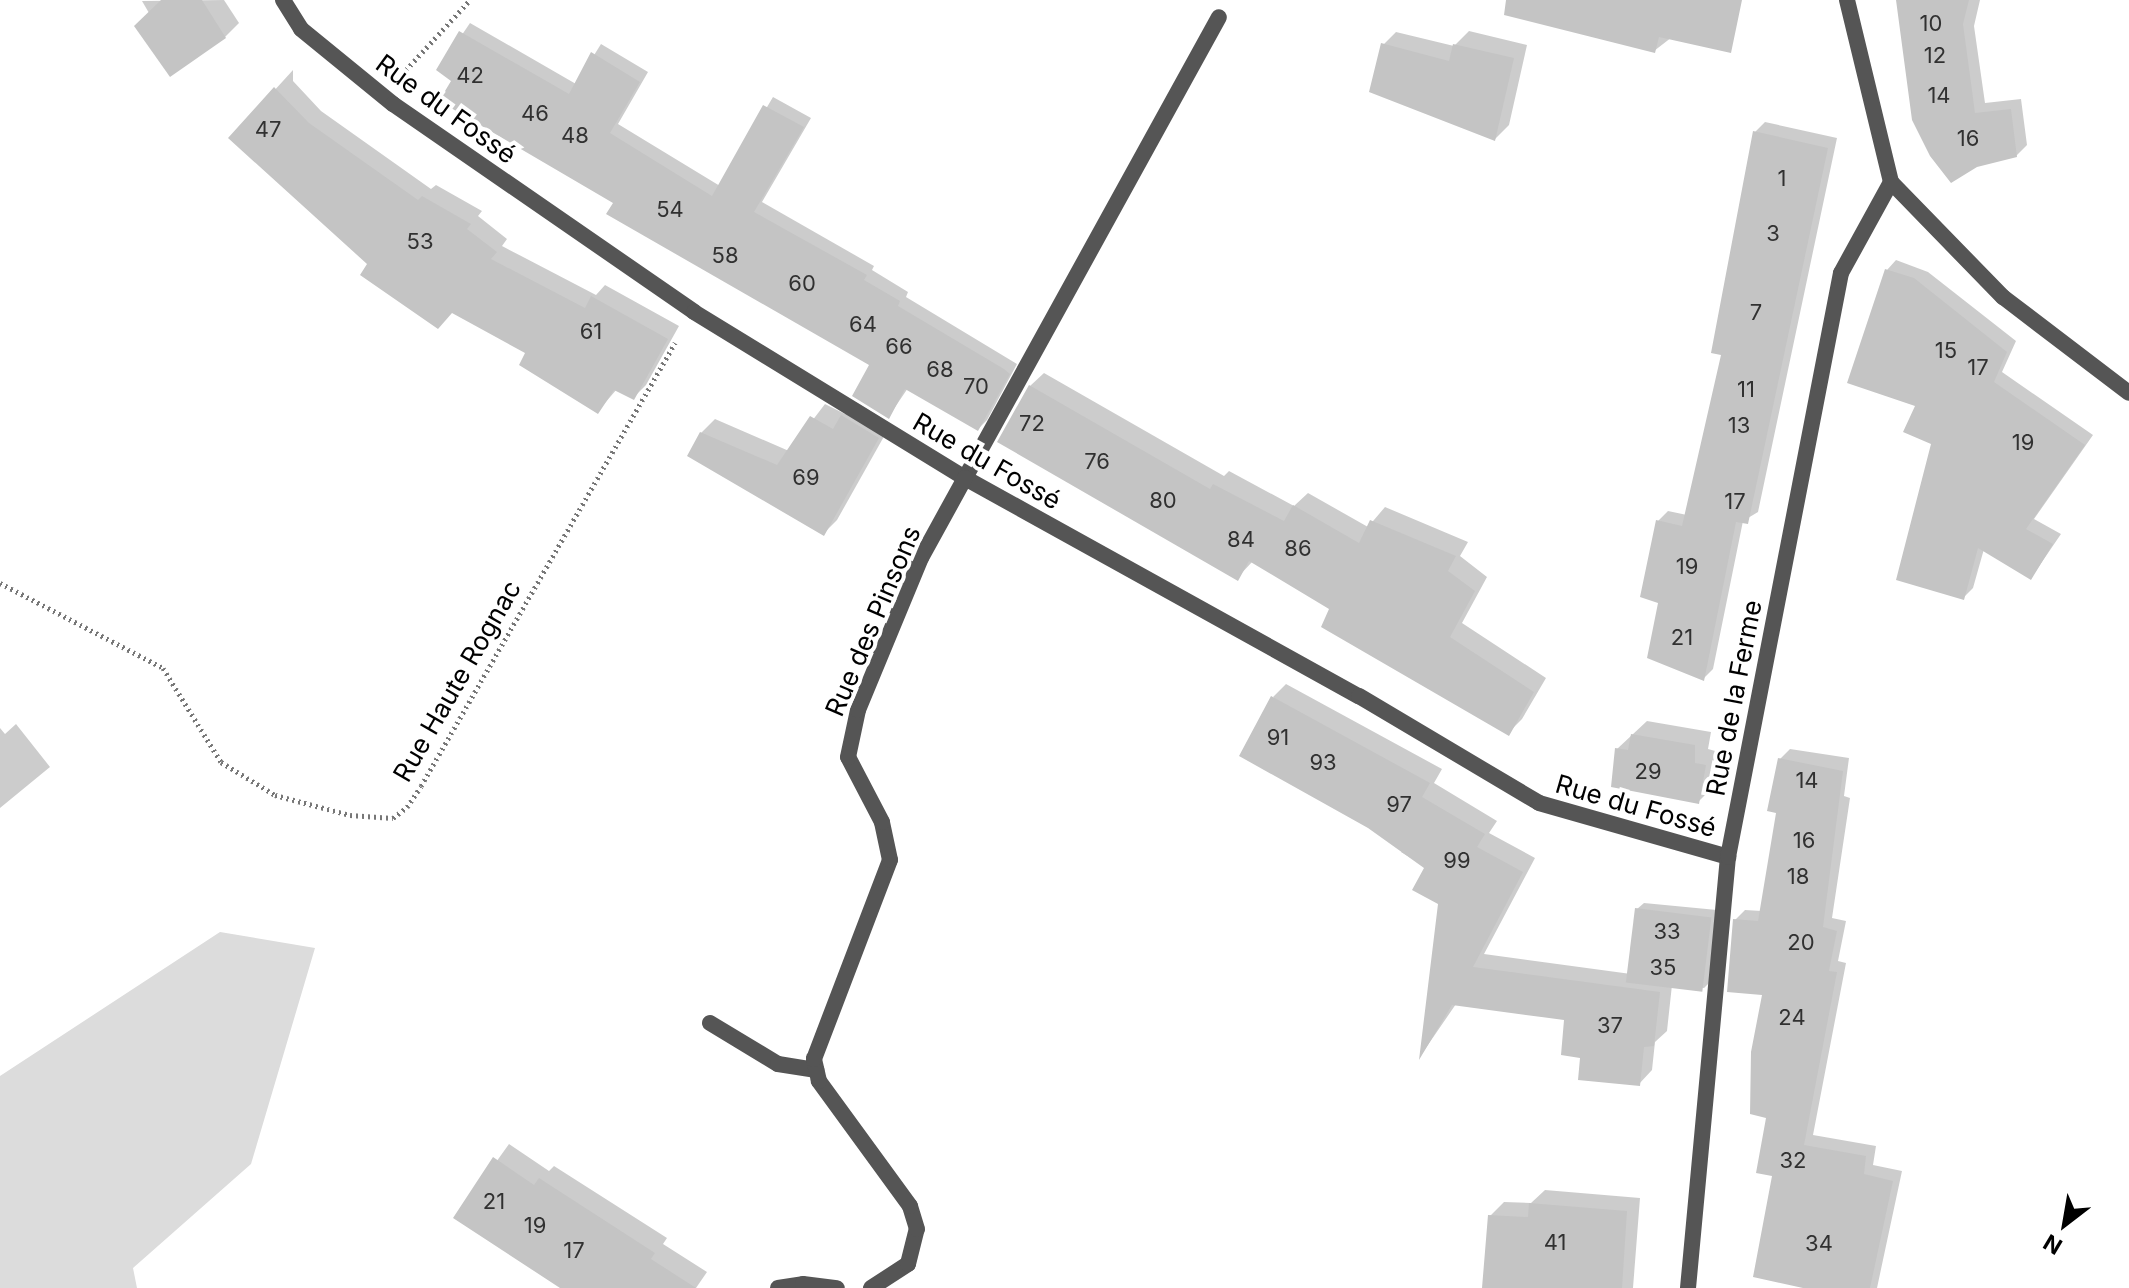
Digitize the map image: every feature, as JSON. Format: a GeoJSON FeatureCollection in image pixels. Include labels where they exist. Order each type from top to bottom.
{"type":"FeatureCollection","features":[{"type":"Feature","properties":{"kind":"street","name":"Rue du Fossé"},"geometry":{"type":"LineString","coordinates":[[283,0],[301,29],[382,95],[694,312],[965,478],[1359,696],[1539,803],[1728,857]]}},
{"type":"Feature","properties":{"kind":"street"},"geometry":{"type":"LineString","coordinates":[[1847,0],[1891,182],[2003,297],[2129,393]]}},
{"type":"Feature","properties":{"kind":"street","name":"Rue des Pinsons"},"geometry":{"type":"LineString","coordinates":[[817,1070],[814,1059],[890,860],[882,822],[848,757],[850,734],[921,558],[1219,17]]}},
{"type":"Feature","properties":{"kind":"street","name":"Rue de la Ferme"},"geometry":{"type":"LineString","coordinates":[[1688,1288],[1728,857],[1841,273],[1891,182]]}},
{"type":"Feature","properties":{"kind":"street"},"geometry":{"type":"LineString","coordinates":[[710,1023],[778,1064],[817,1070],[836,1108],[910,1206],[917,1229],[908,1264],[871,1288]]}},
{"type":"Feature","properties":{"kind":"street"},"geometry":{"type":"LineString","coordinates":[[778,1288],[837,1288]]}},
{"type":"Feature","properties":{"kind":"path"},"geometry":{"type":"LineString","coordinates":[[382,95],[470,0]]}},
{"type":"Feature","properties":{"kind":"path","name":"Rue Haute Rognac"},"geometry":{"type":"LineString","coordinates":[[0,583],[163,668],[221,762],[275,795],[350,815],[393,818],[407,807],[421,786],[694,312]]}},
{"type":"Feature","properties":{"kind":"shaded area"},"geometry":{"type":"Polygon","coordinates":[[[220,932],[315,948],[251,1164],[133,1268],[137,1288],[0,1288],[0,1076],[220,932]]]}},
{"type":"Feature","properties":{"kind":"building"},"geometry":{"type":"Polygon","coordinates":[[[161,0],[202,0],[226,38],[170,77],[134,26],[161,0]]]}},
{"type":"Feature","properties":{"kind":"building"},"geometry":{"type":"Polygon","coordinates":[[[1506,0],[1742,0],[1731,53],[1659,37],[1655,53],[1504,15],[1506,0]]]}},
{"type":"Feature","properties":{"kind":"building"},"geometry":{"type":"Polygon","coordinates":[[[1896,0],[1969,0],[1963,24],[1975,113],[2011,109],[2017,157],[1977,167],[1951,183],[1930,156],[1912,120],[1896,0]]]}},
{"type":"Feature","properties":{"kind":"building"},"geometry":{"type":"Polygon","coordinates":[[[459,31],[569,94],[591,52],[640,82],[610,133],[712,196],[763,105],[804,127],[754,212],[867,275],[864,280],[900,301],[898,306],[1010,374],[978,431],[905,389],[889,419],[852,396],[869,365],[606,214],[613,203],[439,101],[451,81],[436,70],[459,31]]]}},
{"type":"Feature","properties":{"kind":"building"},"geometry":{"type":"Polygon","coordinates":[[[1381,43],[1449,61],[1453,44],[1514,58],[1495,141],[1369,92],[1381,43]]]}},
{"type":"Feature","properties":{"kind":"building"},"geometry":{"type":"Polygon","coordinates":[[[274,87],[309,123],[418,200],[422,196],[471,224],[467,229],[497,252],[491,259],[585,308],[591,296],[668,339],[634,400],[614,390],[598,414],[519,365],[525,353],[452,313],[438,329],[360,275],[367,264],[228,138],[274,87]]]}},
{"type":"Feature","properties":{"kind":"building"},"geometry":{"type":"Polygon","coordinates":[[[1753,131],[1828,148],[1748,524],[1736,522],[1704,681],[1647,658],[1658,603],[1640,597],[1656,520],[1682,526],[1721,355],[1711,353],[1753,131]]]}},
{"type":"Feature","properties":{"kind":"building"},"geometry":{"type":"Polygon","coordinates":[[[1885,269],[1914,278],[2007,352],[1994,382],[2085,445],[2026,529],[2053,544],[2031,580],[1978,548],[1964,600],[1896,580],[1931,444],[1903,432],[1915,406],[1847,383],[1885,269]]]}},
{"type":"Feature","properties":{"kind":"building"},"geometry":{"type":"Polygon","coordinates":[[[1029,385],[1210,489],[1213,484],[1284,521],[1293,505],[1359,543],[1370,520],[1456,556],[1448,571],[1475,591],[1450,637],[1534,692],[1509,736],[1321,627],[1329,609],[1249,561],[1238,581],[997,442],[1029,385]]]}},
{"type":"Feature","properties":{"kind":"building"},"geometry":{"type":"Polygon","coordinates":[[[841,415],[879,438],[824,536],[687,456],[700,432],[777,465],[810,416],[833,429],[841,415]]]}},
{"type":"Feature","properties":{"kind":"building"},"geometry":{"type":"Polygon","coordinates":[[[1271,696],[1430,783],[1422,797],[1485,834],[1477,847],[1523,872],[1473,967],[1660,992],[1654,1046],[1644,1047],[1640,1086],[1578,1080],[1580,1058],[1561,1055],[1564,1020],[1452,1005],[1419,1060],[1438,904],[1412,890],[1424,868],[1368,828],[1239,756],[1271,696]]]}},
{"type":"Feature","properties":{"kind":"building"},"geometry":{"type":"Polygon","coordinates":[[[1631,734],[1695,745],[1695,763],[1706,765],[1699,804],[1611,787],[1615,748],[1628,750],[1631,734]]]}},
{"type":"Feature","properties":{"kind":"building"},"geometry":{"type":"Polygon","coordinates":[[[1778,758],[1843,771],[1823,927],[1837,931],[1829,971],[1837,972],[1804,1145],[1866,1156],[1864,1174],[1893,1181],[1870,1288],[1803,1288],[1753,1277],[1772,1176],[1756,1173],[1766,1118],[1750,1114],[1751,1052],[1762,995],[1727,992],[1733,919],[1758,921],[1776,813],[1767,811],[1778,758]]]}},
{"type":"Feature","properties":{"kind":"building"},"geometry":{"type":"Polygon","coordinates":[[[1635,908],[1711,917],[1702,992],[1626,982],[1635,908]]]}},
{"type":"Feature","properties":{"kind":"building"},"geometry":{"type":"Polygon","coordinates":[[[493,1157],[534,1185],[539,1178],[655,1253],[651,1259],[696,1288],[560,1288],[453,1218],[493,1157]]]}},
{"type":"Feature","properties":{"kind":"building"},"geometry":{"type":"Polygon","coordinates":[[[1529,1203],[1627,1211],[1622,1288],[1482,1288],[1488,1215],[1528,1217],[1529,1203]]]}}]}
